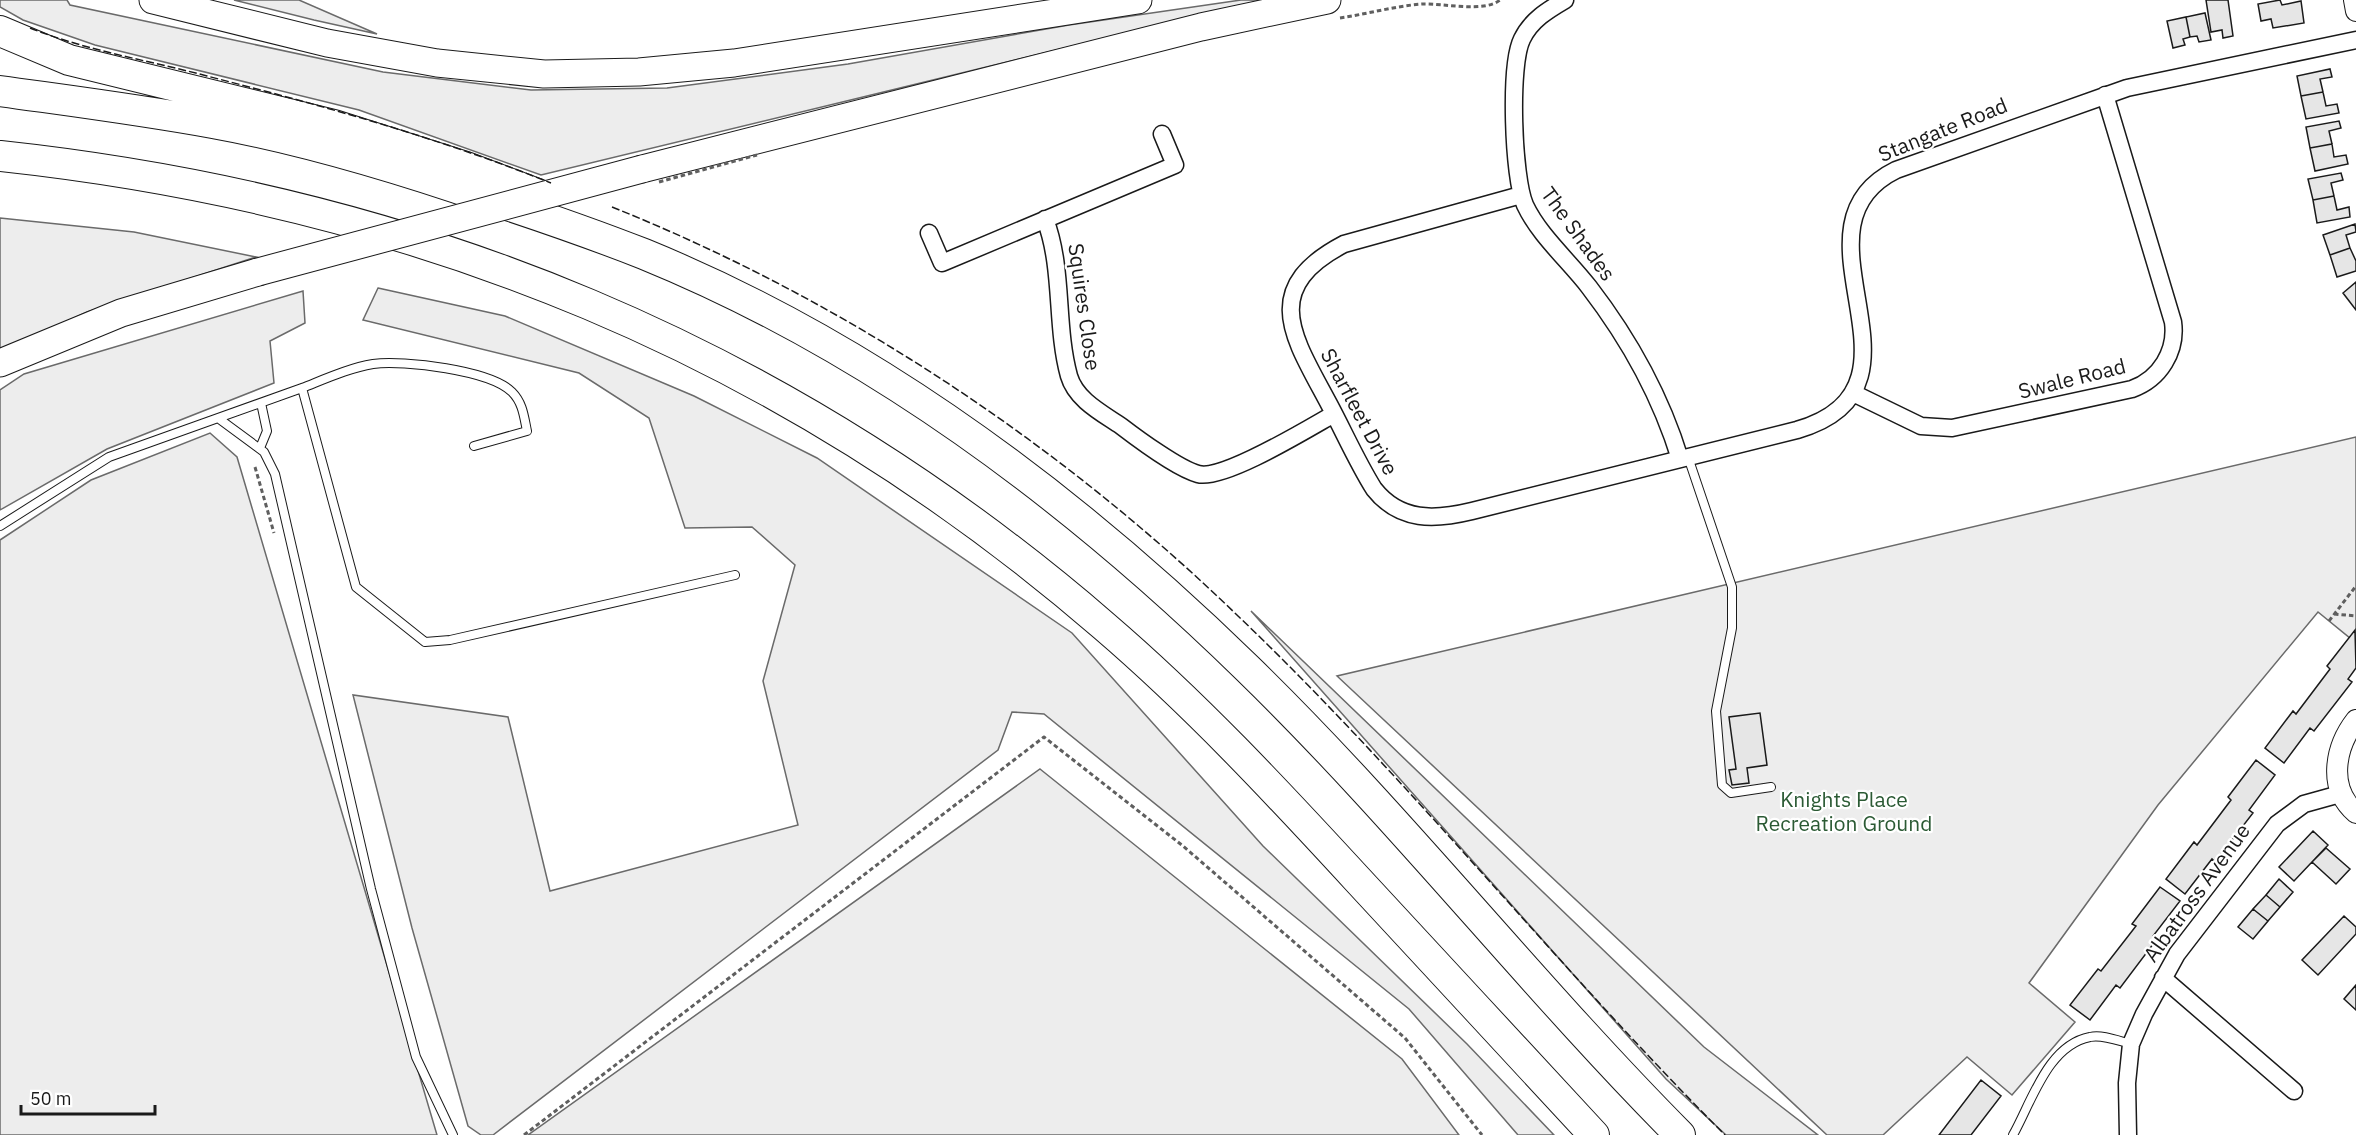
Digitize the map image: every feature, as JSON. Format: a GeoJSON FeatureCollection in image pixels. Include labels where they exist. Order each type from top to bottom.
{"type":"FeatureCollection","features":[{"type":"Feature","properties":{"kind":"highway"},"geometry":{"type":"LineString","coordinates":[[153,0],[338,45],[437,63],[544,74],[639,72],[734,63],[1138,0]]}},
{"type":"Feature","properties":{"kind":"highway"},"geometry":{"type":"LineString","coordinates":[[0,363],[121,313],[258,272],[642,169],[1201,27],[1327,0]]}},
{"type":"Feature","properties":{"kind":"highway"},"geometry":{"type":"LineString","coordinates":[[0,31],[69,60],[334,125],[466,167],[607,221],[645,255]]}},
{"type":"Feature","properties":{"kind":"highway"},"geometry":{"type":"LineString","coordinates":[[0,91],[215,123],[315,146],[428,178],[645,255],[785,322],[914,398],[1029,476],[1113,544],[1253,673],[1460,896],[1601,1054],[1680,1135]]}},
{"type":"Feature","properties":{"kind":"highway"},"geometry":{"type":"LineString","coordinates":[[0,156],[92,167],[218,189],[298,208],[464,255],[549,286],[678,342],[807,411],[906,473],[967,516],[1041,573],[1173,689],[1287,803],[1594,1135]]}},
{"type":"Feature","properties":{"kind":"street","name":"The Shades"},"geometry":{"type":"LineString","coordinates":[[1565,0],[1535,20],[1525,33],[1518,49],[1516,132],[1521,195],[1533,218],[1591,290],[1632,351],[1684,458]]}},
{"type":"Feature","properties":{"kind":"street"},"geometry":{"type":"LineString","coordinates":[[2354,0],[2356,11]]}},
{"type":"Feature","properties":{"kind":"street","name":"Stangate Road"},"geometry":{"type":"LineString","coordinates":[[1684,458],[1816,423],[1838,411],[1853,393],[1860,377],[1864,355],[1850,231],[1854,212],[1868,189],[1896,170],[2105,94],[2159,80],[2356,40]]}},
{"type":"Feature","properties":{"kind":"street","name":"Swale Road"},"geometry":{"type":"LineString","coordinates":[[1853,393],[1926,427],[1952,428],[2132,389],[2144,384],[2158,372],[2171,348],[2173,322],[2105,94]]}},
{"type":"Feature","properties":{"kind":"street","name":"Squires Close"},"geometry":{"type":"LineString","coordinates":[[929,233],[942,263],[1175,165],[1162,134]]}},
{"type":"Feature","properties":{"kind":"street","name":"Sharfleet Drive"},"geometry":{"type":"LineString","coordinates":[[1521,195],[1344,244],[1323,255],[1306,270],[1297,284],[1292,300],[1293,331],[1334,414],[1379,495],[1403,512],[1422,518],[1440,518],[1472,512],[1684,458]]}},
{"type":"Feature","properties":{"kind":"street","name":"Squires Close"},"geometry":{"type":"LineString","coordinates":[[1045,219],[1053,243],[1070,379],[1087,402],[1128,432],[1193,472],[1208,475],[1237,465],[1334,414]]}},
{"type":"Feature","properties":{"kind":"street"},"geometry":{"type":"LineString","coordinates":[[2356,720],[2346,733],[2338,754],[2336,771],[2340,794],[2356,813]]}},
{"type":"Feature","properties":{"kind":"street","name":"Albatross Avenue"},"geometry":{"type":"LineString","coordinates":[[2128,1135],[2127,1083],[2131,1044],[2177,954],[2277,824],[2304,804],[2340,794]]}},
{"type":"Feature","properties":{"kind":"street"},"geometry":{"type":"LineString","coordinates":[[2163,978],[2294,1091]]}},
{"type":"Feature","properties":{"kind":"lane"},"geometry":{"type":"LineString","coordinates":[[0,526],[109,457],[364,366],[386,363],[432,365],[503,386],[518,400],[527,431],[474,446]]}},
{"type":"Feature","properties":{"kind":"lane"},"geometry":{"type":"LineString","coordinates":[[302,388],[356,586],[422,641],[450,640],[735,575]]}},
{"type":"Feature","properties":{"kind":"lane"},"geometry":{"type":"LineString","coordinates":[[260,448],[267,431],[261,403]]}},
{"type":"Feature","properties":{"kind":"lane"},"geometry":{"type":"LineString","coordinates":[[218,418],[260,448],[270,459],[275,474],[371,889],[416,1057],[453,1135]]}},
{"type":"Feature","properties":{"kind":"lane"},"geometry":{"type":"LineString","coordinates":[[1684,458],[1732,587],[1731,628],[1716,711],[1722,785],[1731,793],[1771,787]]}},
{"type":"Feature","properties":{"kind":"lane"},"geometry":{"type":"LineString","coordinates":[[2013,1135],[2052,1062],[2069,1044],[2092,1036],[2131,1044]]}},
{"type":"Feature","properties":{"kind":"path"},"geometry":{"type":"LineString","coordinates":[[1423,4],[1473,6],[1496,3],[1500,0]]}},
{"type":"Feature","properties":{"kind":"path"},"geometry":{"type":"LineString","coordinates":[[2329,621],[2356,586]]}},
{"type":"Feature","properties":{"kind":"path"},"geometry":{"type":"LineString","coordinates":[[2334,614],[2356,616]]}},
{"type":"Feature","properties":{"kind":"path"},"geometry":{"type":"LineString","coordinates":[[524,1135],[1044,737],[1184,846],[1405,1038],[1482,1135]]}},
{"type":"Feature","properties":{"kind":"shaded area"},"geometry":{"type":"Polygon","coordinates":[[[0,0],[67,0],[70,5],[383,72],[531,90],[667,88],[848,64],[1069,25],[1241,0],[1263,0],[541,175],[359,110],[95,45],[23,20],[0,7],[0,0]]]}},
{"type":"Feature","properties":{"kind":"shaded area"},"geometry":{"type":"Polygon","coordinates":[[[234,0],[299,0],[377,34],[314,20],[234,0]]]}},
{"type":"Feature","properties":{"kind":"shaded area"},"geometry":{"type":"Polygon","coordinates":[[[0,218],[134,232],[256,257],[87,312],[0,352],[0,218]]]}},
{"type":"Feature","properties":{"kind":"shaded area"},"geometry":{"type":"Polygon","coordinates":[[[378,288],[505,316],[694,396],[817,458],[1072,633],[1263,846],[1467,1044],[1554,1135],[1518,1135],[1409,1009],[1044,714],[1012,712],[998,750],[493,1135],[481,1135],[468,1126],[412,928],[353,695],[508,717],[550,891],[798,825],[763,681],[795,565],[752,527],[685,528],[649,418],[579,373],[363,320],[378,288]]]}},
{"type":"Feature","properties":{"kind":"shaded area"},"geometry":{"type":"Polygon","coordinates":[[[303,291],[305,323],[270,341],[274,383],[107,449],[0,510],[0,390],[24,374],[303,291]]]}},
{"type":"Feature","properties":{"kind":"shaded area"},"geometry":{"type":"Polygon","coordinates":[[[210,433],[237,457],[437,1135],[0,1135],[0,540],[91,480],[210,433]]]}},
{"type":"Feature","properties":{"kind":"shaded area","name":"Knights Place Recreation Ground"},"geometry":{"type":"Polygon","coordinates":[[[2356,437],[2356,643],[2318,612],[2158,805],[2029,983],[2075,1022],[2012,1095],[1967,1057],[1883,1135],[1827,1135],[1337,676],[2356,437]]]}},
{"type":"Feature","properties":{"kind":"shaded area"},"geometry":{"type":"Polygon","coordinates":[[[1251,611],[1704,1047],[1818,1135],[1726,1135],[1666,1079],[1251,611]]]}},
{"type":"Feature","properties":{"kind":"shaded area"},"geometry":{"type":"Polygon","coordinates":[[[1040,769],[1402,1059],[1459,1135],[528,1135],[1040,769]]]}},
{"type":"Feature","properties":{"kind":"building"},"geometry":{"type":"Polygon","coordinates":[[[2206,0],[2228,0],[2233,36],[2223,38],[2222,30],[2211,32],[2206,0]]]}},
{"type":"Feature","properties":{"kind":"building"},"geometry":{"type":"Polygon","coordinates":[[[2280,0],[2282,5],[2301,1],[2304,23],[2273,28],[2271,19],[2261,21],[2258,4],[2280,0]]]}},
{"type":"Feature","properties":{"kind":"building"},"geometry":{"type":"Polygon","coordinates":[[[2205,13],[2211,40],[2199,42],[2197,36],[2190,37],[2186,17],[2205,13]]]}},
{"type":"Feature","properties":{"kind":"building"},"geometry":{"type":"Polygon","coordinates":[[[2186,17],[2190,37],[2183,39],[2185,45],[2173,48],[2167,21],[2186,17]]]}},
{"type":"Feature","properties":{"kind":"building"},"geometry":{"type":"Polygon","coordinates":[[[2330,69],[2332,77],[2320,79],[2323,92],[2301,96],[2297,76],[2330,69]]]}},
{"type":"Feature","properties":{"kind":"building"},"geometry":{"type":"Polygon","coordinates":[[[2323,92],[2326,106],[2337,104],[2339,113],[2306,119],[2301,96],[2323,92]]]}},
{"type":"Feature","properties":{"kind":"building"},"geometry":{"type":"Polygon","coordinates":[[[2339,121],[2341,128],[2329,131],[2332,144],[2310,148],[2306,127],[2339,121]]]}},
{"type":"Feature","properties":{"kind":"building"},"geometry":{"type":"Polygon","coordinates":[[[2332,144],[2334,157],[2346,155],[2348,164],[2315,171],[2310,148],[2332,144]]]}},
{"type":"Feature","properties":{"kind":"building"},"geometry":{"type":"Polygon","coordinates":[[[2341,173],[2343,180],[2331,183],[2334,196],[2313,200],[2308,179],[2341,173]]]}},
{"type":"Feature","properties":{"kind":"building"},"geometry":{"type":"Polygon","coordinates":[[[2334,196],[2337,210],[2349,207],[2350,217],[2317,223],[2313,200],[2334,196]]]}},
{"type":"Feature","properties":{"kind":"building"},"geometry":{"type":"Polygon","coordinates":[[[2355,224],[2356,232],[2346,235],[2350,248],[2330,255],[2323,235],[2355,224]]]}},
{"type":"Feature","properties":{"kind":"building"},"geometry":{"type":"Polygon","coordinates":[[[2350,248],[2356,261],[2356,271],[2337,277],[2330,255],[2350,248]]]}},
{"type":"Feature","properties":{"kind":"building"},"geometry":{"type":"Polygon","coordinates":[[[2356,282],[2356,310],[2343,293],[2356,282]]]}},
{"type":"Feature","properties":{"kind":"building"},"geometry":{"type":"Polygon","coordinates":[[[2355,630],[2356,668],[2348,679],[2352,682],[2314,731],[2310,728],[2284,763],[2265,748],[2293,711],[2296,714],[2330,669],[2327,666],[2355,630]]]}},
{"type":"Feature","properties":{"kind":"building"},"geometry":{"type":"Polygon","coordinates":[[[1760,713],[1767,765],[1747,768],[1749,783],[1732,785],[1729,770],[1736,769],[1729,717],[1760,713]]]}},
{"type":"Feature","properties":{"kind":"building"},"geometry":{"type":"Polygon","coordinates":[[[2256,760],[2275,775],[2249,810],[2253,813],[2215,862],[2212,859],[2185,894],[2166,879],[2194,842],[2197,845],[2231,800],[2228,797],[2256,760]]]}},
{"type":"Feature","properties":{"kind":"building"},"geometry":{"type":"Polygon","coordinates":[[[2313,831],[2328,845],[2294,881],[2279,867],[2313,831]]]}},
{"type":"Feature","properties":{"kind":"building"},"geometry":{"type":"Polygon","coordinates":[[[2326,848],[2350,869],[2336,884],[2312,862],[2326,848]]]}},
{"type":"Feature","properties":{"kind":"building"},"geometry":{"type":"Polygon","coordinates":[[[2279,879],[2293,892],[2280,907],[2266,895],[2279,879]]]}},
{"type":"Feature","properties":{"kind":"building"},"geometry":{"type":"Polygon","coordinates":[[[2160,887],[2180,901],[2153,936],[2157,939],[2120,988],[2116,985],[2090,1020],[2070,1005],[2098,969],[2101,971],[2136,926],[2132,924],[2160,887]]]}},
{"type":"Feature","properties":{"kind":"building"},"geometry":{"type":"Polygon","coordinates":[[[2266,895],[2280,907],[2268,921],[2253,909],[2266,895]]]}},
{"type":"Feature","properties":{"kind":"building"},"geometry":{"type":"Polygon","coordinates":[[[2253,909],[2268,921],[2253,939],[2238,927],[2253,909]]]}},
{"type":"Feature","properties":{"kind":"building"},"geometry":{"type":"Polygon","coordinates":[[[2344,916],[2356,927],[2356,934],[2318,975],[2302,960],[2344,916]]]}},
{"type":"Feature","properties":{"kind":"building"},"geometry":{"type":"Polygon","coordinates":[[[2356,985],[2356,1010],[2344,999],[2356,985]]]}},
{"type":"Feature","properties":{"kind":"building"},"geometry":{"type":"Polygon","coordinates":[[[1981,1080],[2001,1096],[1971,1135],[1939,1135],[1981,1080]]]}},
{"type":"Feature","properties":{"kind":"fence"},"geometry":{"type":"LineString","coordinates":[[30,28],[96,49],[338,111],[466,152],[551,183]]}},
{"type":"Feature","properties":{"kind":"fence"},"geometry":{"type":"LineString","coordinates":[[612,207],[698,244],[865,331],[1022,434],[1096,491],[1237,615],[1300,678],[1423,807],[1602,1006],[1725,1135]]}}]}
